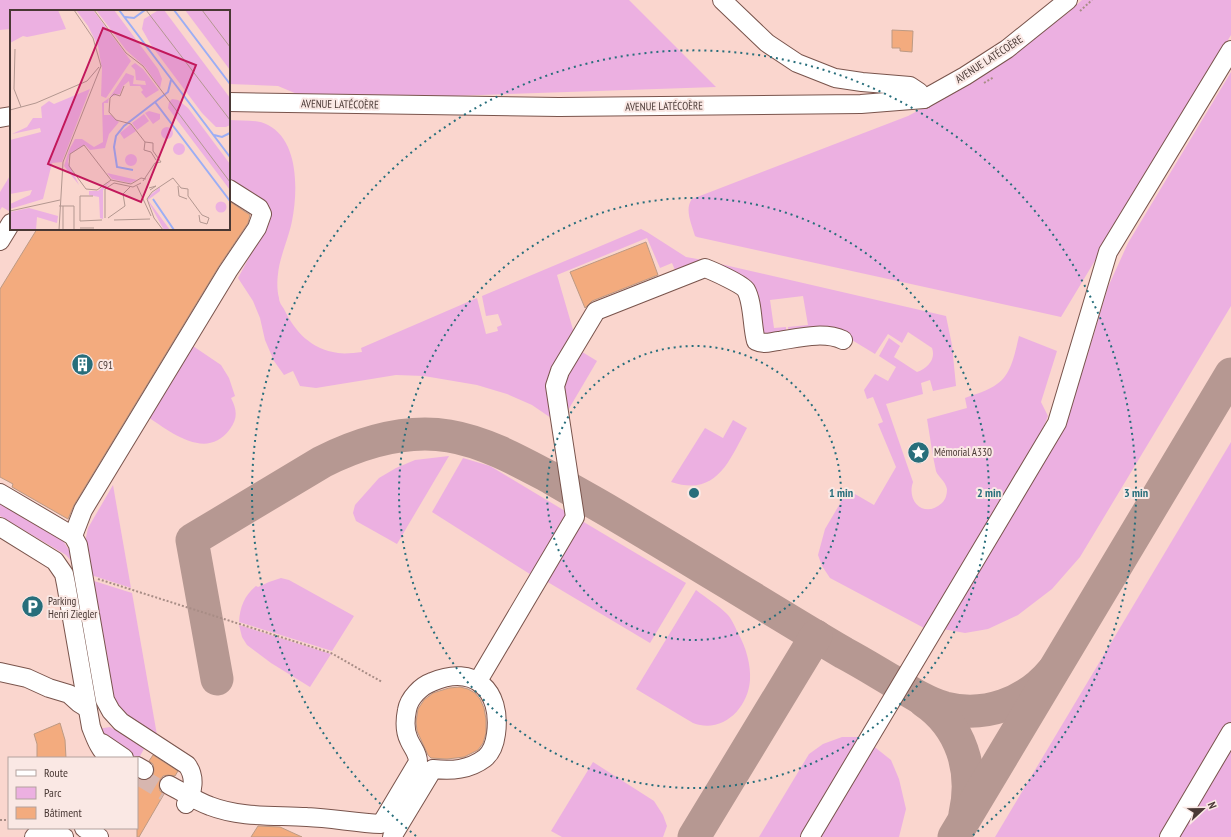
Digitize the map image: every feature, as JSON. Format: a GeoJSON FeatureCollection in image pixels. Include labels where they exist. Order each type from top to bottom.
{"type":"FeatureCollection","features":[{"type":"Feature","properties":{"kind":"street"},"geometry":{"type":"LineString","coordinates":[[722,0],[767,43],[797,63],[835,78],[910,86],[919,92],[924,99]]}},
{"type":"Feature","properties":{"kind":"street","name":"AVENUE LATÉCOÈRE"},"geometry":{"type":"LineString","coordinates":[[230,102],[559,107],[861,104],[924,99],[965,76],[1007,49],[1068,0]]}},
{"type":"Feature","properties":{"kind":"street"},"geometry":{"type":"LineString","coordinates":[[810,837],[1057,423],[1108,252],[1231,50]]}},
{"type":"Feature","properties":{"kind":"street"},"geometry":{"type":"LineString","coordinates":[[0,118],[10,116]]}},
{"type":"Feature","properties":{"kind":"street"},"geometry":{"type":"LineString","coordinates":[[73,536],[83,510],[228,271],[257,228],[262,214],[259,208],[230,190]]}},
{"type":"Feature","properties":{"kind":"street"},"geometry":{"type":"LineString","coordinates":[[0,241],[10,225]]}},
{"type":"Feature","properties":{"kind":"street"},"geometry":{"type":"LineString","coordinates":[[478,681],[574,517],[556,386],[560,371],[596,311],[705,268],[716,272],[745,288],[748,296],[756,341],[766,343],[823,336],[832,336],[843,340]]}},
{"type":"Feature","properties":{"kind":"street"},"geometry":{"type":"LineString","coordinates":[[0,493],[73,536],[78,545],[105,700],[111,711],[121,722],[187,765],[191,771],[193,783],[188,801]]}},
{"type":"Feature","properties":{"kind":"street"},"geometry":{"type":"LineString","coordinates":[[0,527],[55,561],[64,574],[91,727],[96,739],[111,757]]}},
{"type":"Feature","properties":{"kind":"street"},"geometry":{"type":"LineString","coordinates":[[0,672],[27,678],[49,688],[69,694],[87,708]]}},
{"type":"Feature","properties":{"kind":"street"},"geometry":{"type":"LineString","coordinates":[[367,830],[381,824],[418,762],[418,754],[409,739],[406,730],[407,710],[410,701],[428,684],[441,678],[462,676],[478,681],[493,698],[496,708],[498,724],[493,747],[486,757],[467,768],[457,770],[433,769],[392,837]]}},
{"type":"Feature","properties":{"kind":"street"},"geometry":{"type":"LineString","coordinates":[[1168,837],[1231,732]]}},
{"type":"Feature","properties":{"kind":"street"},"geometry":{"type":"LineString","coordinates":[[168,788],[188,801],[232,813],[308,817],[367,830],[383,837]]}},
{"type":"Feature","properties":{"kind":"street"},"geometry":{"type":"LineString","coordinates":[[34,837],[42,829]]}},
{"type":"Feature","properties":{"kind":"street"},"geometry":{"type":"LineString","coordinates":[[50,829],[64,837]]}},
{"type":"Feature","properties":{"kind":"path"},"geometry":{"type":"LineString","coordinates":[[83,575],[331,653],[382,682]]}},
{"type":"Feature","properties":{"kind":"green space"},"geometry":{"type":"Polygon","coordinates":[[[0,0],[629,0],[716,87],[316,102],[278,86],[230,84],[230,10],[10,10],[10,29],[0,30],[0,0]]]}},
{"type":"Feature","properties":{"kind":"green space"},"geometry":{"type":"Polygon","coordinates":[[[1082,0],[1231,0],[1231,35],[1061,317],[695,236],[689,212],[692,199],[908,116],[979,78],[1069,12],[1082,0]]]}},
{"type":"Feature","properties":{"kind":"green space"},"geometry":{"type":"Polygon","coordinates":[[[1231,72],[1231,306],[1080,557],[1052,589],[1018,615],[988,629],[965,633],[943,629],[1071,404],[1108,287],[1128,243],[1231,72]]]}},
{"type":"Feature","properties":{"kind":"green space"},"geometry":{"type":"Polygon","coordinates":[[[230,120],[264,123],[278,132],[286,143],[291,154],[294,168],[295,196],[292,221],[279,268],[277,286],[279,299],[293,325],[305,338],[320,348],[338,353],[362,352],[361,348],[477,298],[486,334],[498,331],[497,327],[502,325],[498,314],[486,316],[482,296],[641,229],[686,257],[703,260],[675,270],[672,263],[660,268],[647,238],[557,275],[574,333],[547,379],[551,418],[532,405],[507,394],[477,385],[424,376],[396,375],[316,388],[300,386],[293,371],[284,375],[274,361],[265,340],[260,318],[253,301],[238,278],[266,226],[230,185],[230,120]]]}},
{"type":"Feature","properties":{"kind":"green space"},"geometry":{"type":"Polygon","coordinates":[[[10,176],[9,211],[2,207],[0,210],[0,192],[10,176]]]}},
{"type":"Feature","properties":{"kind":"green space"},"geometry":{"type":"Polygon","coordinates":[[[716,263],[946,316],[952,345],[956,386],[933,391],[930,380],[921,383],[923,394],[886,404],[913,482],[912,496],[918,506],[924,509],[936,508],[942,503],[947,491],[945,483],[936,471],[927,419],[967,408],[965,398],[990,389],[1002,380],[1012,362],[1019,336],[1057,351],[1041,402],[1048,416],[1039,438],[926,629],[830,578],[822,566],[818,555],[825,529],[848,490],[874,505],[896,467],[878,424],[883,422],[873,397],[867,399],[864,390],[875,374],[888,381],[896,367],[879,356],[889,338],[900,346],[894,357],[917,372],[928,366],[930,363],[933,356],[932,348],[908,332],[902,343],[888,334],[875,354],[842,334],[789,334],[788,327],[808,325],[803,296],[770,300],[774,328],[786,327],[786,335],[762,336],[755,299],[716,263]]]}},
{"type":"Feature","properties":{"kind":"green space"},"geometry":{"type":"Polygon","coordinates":[[[190,344],[221,365],[229,378],[235,396],[231,398],[236,414],[233,425],[220,439],[210,443],[199,443],[188,440],[166,429],[146,416],[190,344]]]}},
{"type":"Feature","properties":{"kind":"green space"},"geometry":{"type":"Polygon","coordinates":[[[579,350],[597,361],[567,412],[561,382],[579,350]]]}},
{"type":"Feature","properties":{"kind":"green space"},"geometry":{"type":"Polygon","coordinates":[[[733,420],[747,428],[727,464],[720,473],[711,480],[700,485],[687,485],[671,482],[705,428],[723,438],[733,420]]]}},
{"type":"Feature","properties":{"kind":"green space"},"geometry":{"type":"Polygon","coordinates":[[[1231,442],[1231,837],[995,837],[1231,442]]]}},
{"type":"Feature","properties":{"kind":"green space"},"geometry":{"type":"Polygon","coordinates":[[[449,456],[397,544],[356,521],[353,513],[355,505],[379,478],[396,468],[415,460],[449,456]]]}},
{"type":"Feature","properties":{"kind":"green space"},"geometry":{"type":"Polygon","coordinates":[[[463,458],[490,466],[570,514],[533,576],[432,512],[463,458]]]}},
{"type":"Feature","properties":{"kind":"green space"},"geometry":{"type":"Polygon","coordinates":[[[113,485],[131,588],[91,575],[85,542],[88,528],[113,485]]]}},
{"type":"Feature","properties":{"kind":"green space"},"geometry":{"type":"Polygon","coordinates":[[[0,503],[63,541],[69,550],[72,562],[66,555],[0,516],[0,503]]]}},
{"type":"Feature","properties":{"kind":"green space"},"geometry":{"type":"Polygon","coordinates":[[[582,521],[686,583],[650,643],[546,581],[582,521]]]}},
{"type":"Feature","properties":{"kind":"green space"},"geometry":{"type":"Polygon","coordinates":[[[281,578],[289,580],[354,616],[332,651],[239,622],[240,611],[248,594],[256,586],[258,587],[281,578]]]}},
{"type":"Feature","properties":{"kind":"green space"},"geometry":{"type":"Polygon","coordinates":[[[91,580],[132,593],[157,735],[152,737],[119,709],[110,695],[91,580]]]}},
{"type":"Feature","properties":{"kind":"green space"},"geometry":{"type":"Polygon","coordinates":[[[696,590],[720,608],[730,618],[743,644],[750,668],[748,691],[739,709],[723,722],[704,726],[693,723],[636,689],[696,590]]]}},
{"type":"Feature","properties":{"kind":"green space"},"geometry":{"type":"Polygon","coordinates":[[[239,625],[331,654],[310,687],[271,663],[247,645],[242,637],[239,625]]]}},
{"type":"Feature","properties":{"kind":"green space"},"geometry":{"type":"Polygon","coordinates":[[[110,727],[145,747],[140,756],[149,762],[145,768],[138,759],[138,757],[130,757],[107,742],[98,729],[110,727]]]}},
{"type":"Feature","properties":{"kind":"green space"},"geometry":{"type":"Polygon","coordinates":[[[842,737],[862,737],[891,760],[899,779],[906,809],[899,837],[759,837],[809,754],[823,744],[842,737]]]}},
{"type":"Feature","properties":{"kind":"green space"},"geometry":{"type":"Polygon","coordinates":[[[593,762],[654,801],[663,815],[667,826],[663,837],[562,837],[551,831],[593,762]]]}},
{"type":"Feature","properties":{"kind":"building"},"geometry":{"type":"Polygon","coordinates":[[[892,30],[913,31],[912,52],[900,51],[900,48],[892,48],[892,30]]]}},
{"type":"Feature","properties":{"kind":"building","name":"C91"},"geometry":{"type":"Polygon","coordinates":[[[230,202],[250,215],[248,223],[219,266],[74,505],[68,519],[12,487],[13,484],[0,477],[0,289],[36,230],[230,230],[230,202]]]}},
{"type":"Feature","properties":{"kind":"building"},"geometry":{"type":"Polygon","coordinates":[[[646,242],[658,275],[592,301],[585,308],[570,272],[646,242]]]}},
{"type":"Feature","properties":{"kind":"building"},"geometry":{"type":"Polygon","coordinates":[[[460,687],[475,693],[480,699],[484,708],[486,733],[483,743],[478,750],[464,757],[447,759],[431,758],[428,755],[417,731],[416,722],[418,709],[424,700],[433,693],[449,688],[460,687]]]}},
{"type":"Feature","properties":{"kind":"building"},"geometry":{"type":"Polygon","coordinates":[[[60,723],[65,740],[66,757],[37,757],[37,744],[34,734],[60,723]]]}},
{"type":"Feature","properties":{"kind":"building"},"geometry":{"type":"Polygon","coordinates":[[[153,755],[178,771],[175,776],[163,776],[160,780],[160,791],[164,794],[139,837],[137,837],[138,780],[139,779],[149,779],[153,776],[153,764],[149,761],[153,755]]]}},
{"type":"Feature","properties":{"kind":"building"},"geometry":{"type":"Polygon","coordinates":[[[258,826],[280,827],[302,837],[251,837],[258,826]]]}},
{"type":"Feature","properties":{"kind":"taxiway"},"geometry":{"type":"LineString","coordinates":[[954,837],[1231,374]]}},
{"type":"Feature","properties":{"kind":"taxiway"},"geometry":{"type":"LineString","coordinates":[[217,679],[192,540],[322,462],[352,449],[384,439],[416,434],[433,434],[462,439],[489,447],[527,465],[612,513],[912,693],[938,706],[960,711],[975,711],[1004,705],[1017,700],[1030,692],[1042,683],[1052,672]]}},
{"type":"Feature","properties":{"kind":"taxiway"},"geometry":{"type":"LineString","coordinates":[[694,837],[816,636]]}},
{"type":"Feature","properties":{"kind":"taxiway"},"geometry":{"type":"LineString","coordinates":[[924,701],[937,711],[947,723],[956,736],[962,750],[968,781],[968,798],[965,814]]}},
{"type":"Feature","properties":{"kind":"tunnel"},"geometry":{"type":"LineString","coordinates":[[140,777],[165,792]]}},
{"type":"Feature","properties":{"kind":"place","name":"C91"},"geometry":{"type":"Point","coordinates":[82,365]}},
{"type":"Feature","properties":{"kind":"place","name":"Mémorial A330"},"geometry":{"type":"Point","coordinates":[919,452]}},
{"type":"Feature","properties":{"kind":"place","name":"Parking Henri Ziegler"},"geometry":{"type":"Point","coordinates":[32,607]}}]}
